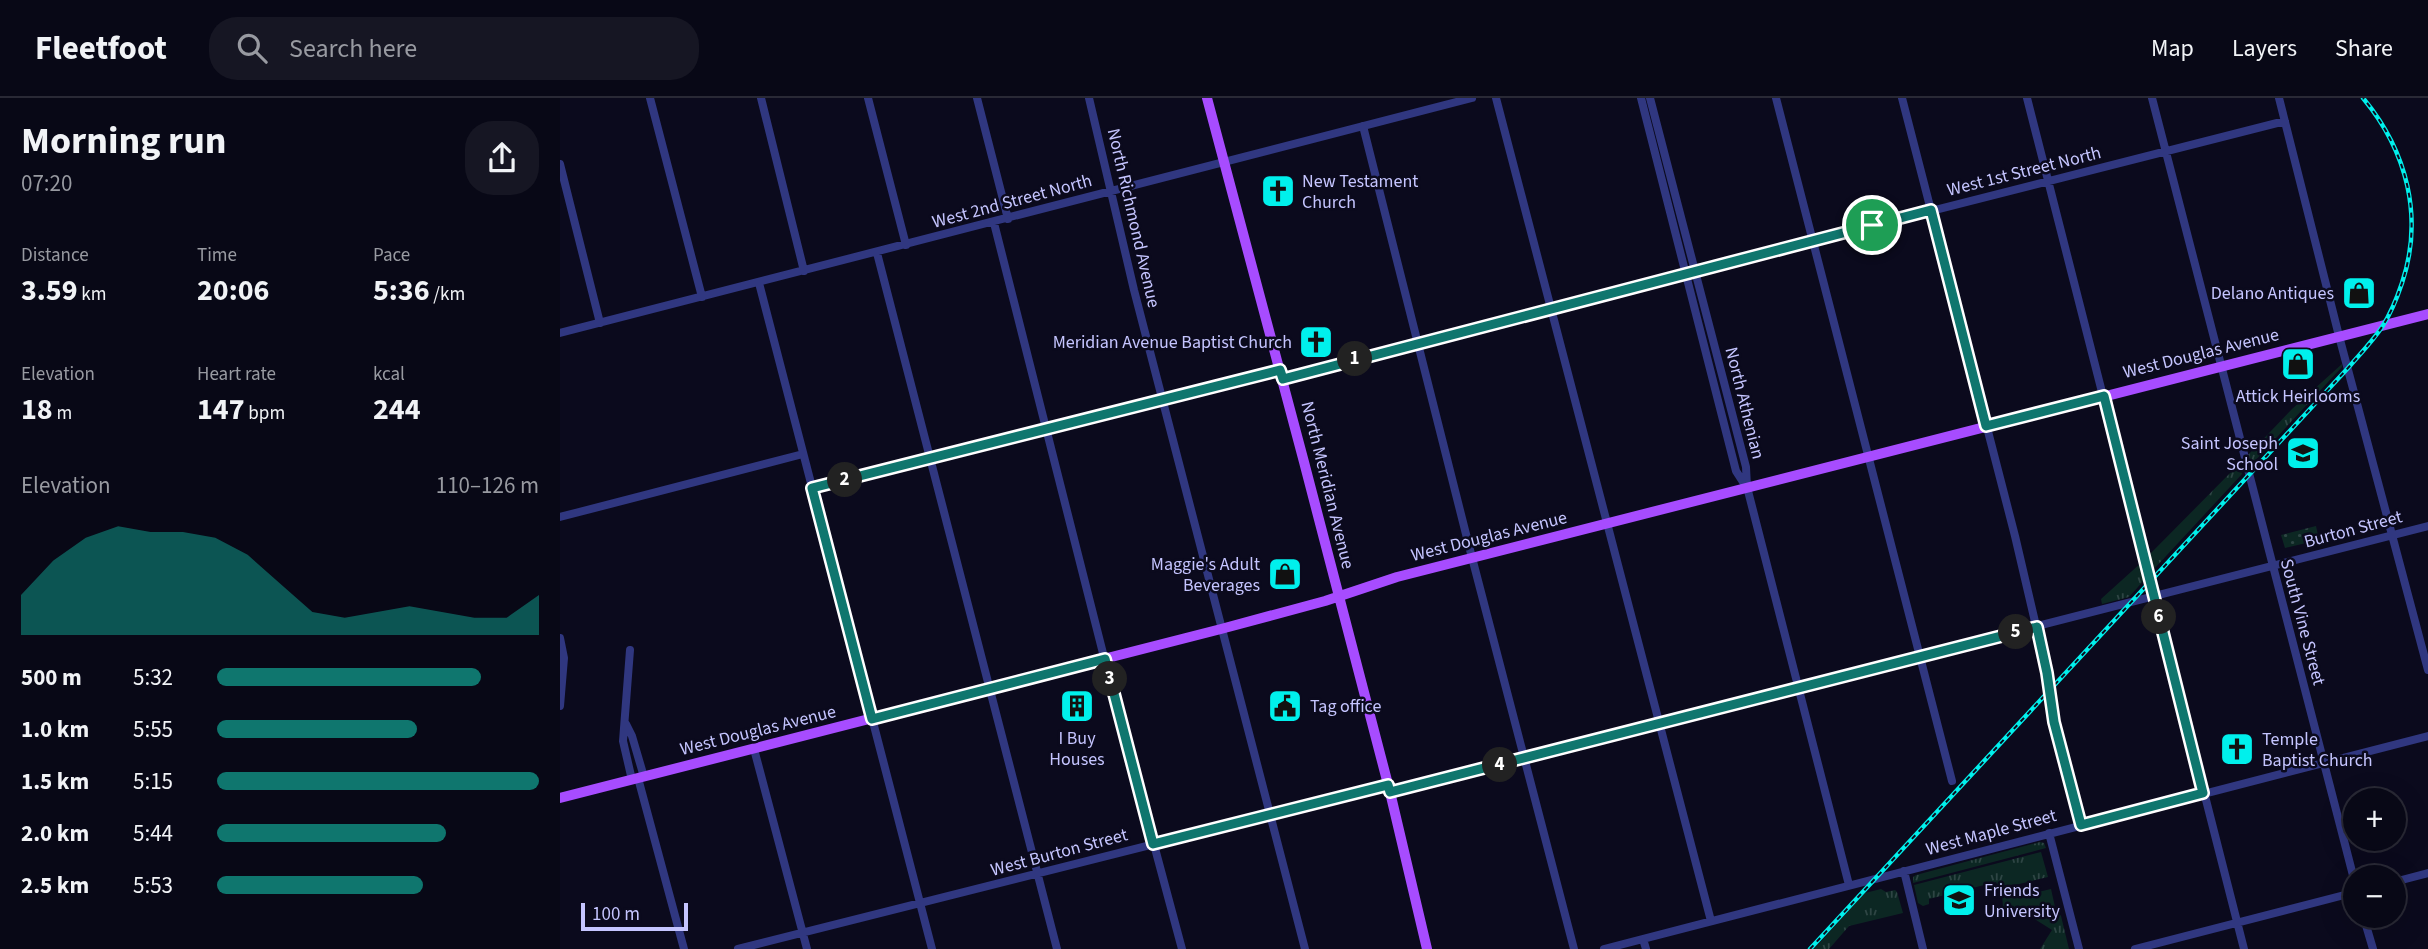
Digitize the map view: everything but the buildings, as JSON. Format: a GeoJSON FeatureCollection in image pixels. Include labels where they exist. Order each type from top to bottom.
{"type":"FeatureCollection","features":[{"type":"Feature","properties":{"kind":"main road","name":"North Meridian Avenue"},"geometry":{"type":"LineString","coordinates":[[1207,98],[1389,788],[1427,949]]}},
{"type":"Feature","properties":{"kind":"main road","name":"West Douglas Avenue"},"geometry":{"type":"LineString","coordinates":[[560,798],[1221,629],[1472,558],[2428,314]]}},
{"type":"Feature","properties":{"kind":"street"},"geometry":{"type":"LineString","coordinates":[[650,98],[702,297]]}},
{"type":"Feature","properties":{"kind":"street"},"geometry":{"type":"LineString","coordinates":[[761,98],[804,271]]}},
{"type":"Feature","properties":{"kind":"street"},"geometry":{"type":"LineString","coordinates":[[868,98],[905,245]]}},
{"type":"Feature","properties":{"kind":"street"},"geometry":{"type":"LineString","coordinates":[[977,98],[1008,219]]}},
{"type":"Feature","properties":{"kind":"street","name":"North Richmond Avenue"},"geometry":{"type":"LineString","coordinates":[[1089,98],[1221,629],[1305,949]]}},
{"type":"Feature","properties":{"kind":"street","name":"West 2nd Street North"},"geometry":{"type":"LineString","coordinates":[[560,333],[994,223],[1454,100],[1472,98]]}},
{"type":"Feature","properties":{"kind":"street"},"geometry":{"type":"LineString","coordinates":[[1496,98],[1711,921]]}},
{"type":"Feature","properties":{"kind":"street","name":"North Athenian"},"geometry":{"type":"LineString","coordinates":[[1641,98],[1736,471],[1747,487]]}},
{"type":"Feature","properties":{"kind":"street","name":"North Athenian"},"geometry":{"type":"LineString","coordinates":[[1650,98],[1746,467],[1747,487]]}},
{"type":"Feature","properties":{"kind":"street"},"geometry":{"type":"LineString","coordinates":[[1776,98],[1952,780]]}},
{"type":"Feature","properties":{"kind":"street"},"geometry":{"type":"LineString","coordinates":[[1902,98],[2037,627],[2054,722],[2081,825]]}},
{"type":"Feature","properties":{"kind":"street"},"geometry":{"type":"LineString","coordinates":[[2027,98],[2244,949]]}},
{"type":"Feature","properties":{"kind":"street","name":"South Vine Street"},"geometry":{"type":"LineString","coordinates":[[2152,98],[2350,865]]}},
{"type":"Feature","properties":{"kind":"street"},"geometry":{"type":"LineString","coordinates":[[2279,98],[2428,670]]}},
{"type":"Feature","properties":{"kind":"street","name":"West 1st Street North"},"geometry":{"type":"LineString","coordinates":[[812,488],[1163,399],[1418,343],[2285,121]]}},
{"type":"Feature","properties":{"kind":"street"},"geometry":{"type":"LineString","coordinates":[[1363,126],[1574,949]]}},
{"type":"Feature","properties":{"kind":"street"},"geometry":{"type":"LineString","coordinates":[[560,164],[600,323]]}},
{"type":"Feature","properties":{"kind":"street"},"geometry":{"type":"LineString","coordinates":[[994,223],[1182,949]]}},
{"type":"Feature","properties":{"kind":"street"},"geometry":{"type":"LineString","coordinates":[[877,253],[1057,949]]}},
{"type":"Feature","properties":{"kind":"street"},"geometry":{"type":"LineString","coordinates":[[759,283],[932,949]]}},
{"type":"Feature","properties":{"kind":"street"},"geometry":{"type":"LineString","coordinates":[[560,517],[803,454]]}},
{"type":"Feature","properties":{"kind":"street"},"geometry":{"type":"LineString","coordinates":[[1747,487],[1850,885]]}},
{"type":"Feature","properties":{"kind":"street","name":"Burton Street"},"geometry":{"type":"LineString","coordinates":[[1920,656],[2428,526]]}},
{"type":"Feature","properties":{"kind":"street"},"geometry":{"type":"LineString","coordinates":[[560,638],[564,658],[560,706]]}},
{"type":"Feature","properties":{"kind":"street"},"geometry":{"type":"LineString","coordinates":[[631,650],[626,724],[632,736],[638,778],[684,949]]}},
{"type":"Feature","properties":{"kind":"street","name":"West Burton Street"},"geometry":{"type":"LineString","coordinates":[[738,949],[1270,815],[1525,759],[1920,656]]}},
{"type":"Feature","properties":{"kind":"street","name":"West Maple Street"},"geometry":{"type":"LineString","coordinates":[[1604,949],[2428,736]]}},
{"type":"Feature","properties":{"kind":"street"},"geometry":{"type":"LineString","coordinates":[[754,749],[807,949]]}},
{"type":"Feature","properties":{"kind":"street"},"geometry":{"type":"LineString","coordinates":[[2049,833],[2079,949]]}},
{"type":"Feature","properties":{"kind":"street"},"geometry":{"type":"LineString","coordinates":[[1904,871],[1923,949]]}},
{"type":"Feature","properties":{"kind":"street"},"geometry":{"type":"LineString","coordinates":[[2406,879],[2428,873]]}},
{"type":"Feature","properties":{"kind":"street"},"geometry":{"type":"LineString","coordinates":[[2135,949],[2343,893]]}},
{"type":"Feature","properties":{"kind":"street"},"geometry":{"type":"LineString","coordinates":[[2366,928],[2372,949]]}},
{"type":"Feature","properties":{"kind":"street"},"geometry":{"type":"LineString","coordinates":[[1643,939],[1646,949]]}},
{"type":"Feature","properties":{"kind":"green space"},"geometry":{"type":"Polygon","coordinates":[[[2342,364],[2251,465],[2248,455],[2292,409],[2342,364]]]}},
{"type":"Feature","properties":{"kind":"green space"},"geometry":{"type":"Polygon","coordinates":[[[2240,463],[2242,474],[2154,569],[2150,554],[2240,463]]]}},
{"type":"Feature","properties":{"kind":"green space"},"geometry":{"type":"Polygon","coordinates":[[[2316,526],[2319,540],[2285,548],[2281,535],[2316,526]]]}},
{"type":"Feature","properties":{"kind":"green space"},"geometry":{"type":"Polygon","coordinates":[[[2142,562],[2146,578],[2129,597],[2102,604],[2101,599],[2142,562]]]}},
{"type":"Feature","properties":{"kind":"green space"},"geometry":{"type":"Polygon","coordinates":[[[2044,843],[2046,848],[1913,883],[1913,877],[1916,875],[2044,843]]]}},
{"type":"Feature","properties":{"kind":"green space"},"geometry":{"type":"Polygon","coordinates":[[[2041,852],[2048,877],[2019,884],[1998,886],[1996,882],[1929,899],[1929,904],[1923,906],[1918,903],[1914,885],[2041,852]]]}},
{"type":"Feature","properties":{"kind":"green space"},"geometry":{"type":"Polygon","coordinates":[[[1881,889],[1897,892],[1903,913],[1849,926],[1829,949],[1814,949],[1865,893],[1881,889]]]}},
{"type":"Feature","properties":{"kind":"green space"},"geometry":{"type":"Polygon","coordinates":[[[2051,889],[2055,907],[2029,913],[2010,905],[2003,907],[2002,894],[2025,895],[2051,889]]]}},
{"type":"Feature","properties":{"kind":"green space"},"geometry":{"type":"Polygon","coordinates":[[[2055,909],[2061,916],[2069,949],[2040,949],[2052,930],[2031,915],[2055,909]]]}},
{"type":"Feature","properties":{"kind":"railway"},"geometry":{"type":"LineString","coordinates":[[1810,949],[2348,368],[2382,327],[2402,283],[2411,234],[2411,209],[2407,186],[2391,140],[2363,98]]}},
{"type":"Feature","properties":{"kind":"place","name":"New Testament Church"},"geometry":{"type":"Point","coordinates":[1278,191]}},
{"type":"Feature","properties":{"kind":"place","name":"Delano Antiques"},"geometry":{"type":"Point","coordinates":[2359,293]}},
{"type":"Feature","properties":{"kind":"place","name":"Meridian Avenue Baptist Church"},"geometry":{"type":"Point","coordinates":[1316,342]}},
{"type":"Feature","properties":{"kind":"place","name":"Attick Heirlooms"},"geometry":{"type":"Point","coordinates":[2298,364]}},
{"type":"Feature","properties":{"kind":"place","name":"Saint Joseph School"},"geometry":{"type":"Point","coordinates":[2303,453]}},
{"type":"Feature","properties":{"kind":"place","name":"Maggie's Adult Beverages"},"geometry":{"type":"Point","coordinates":[1285,574]}},
{"type":"Feature","properties":{"kind":"place","name":"I Buy Houses"},"geometry":{"type":"Point","coordinates":[1077,706]}},
{"type":"Feature","properties":{"kind":"place","name":"Tag office"},"geometry":{"type":"Point","coordinates":[1285,706]}},
{"type":"Feature","properties":{"kind":"place","name":"Temple Baptist Church"},"geometry":{"type":"Point","coordinates":[2237,749]}},
{"type":"Feature","properties":{"kind":"place","name":"Friends University"},"geometry":{"type":"Point","coordinates":[1959,900]}},
{"type":"Feature","properties":{"kind":"route"},"geometry":{"type":"LineString","coordinates":[[1931,210],[1986,426],[2104,396],[2203,793],[2081,825],[2054,722],[2037,627],[1525,759],[1390,792],[1388,785],[1153,844],[1105,659],[872,719],[812,488],[1280,370],[1283,379],[1872,225],[1931,210]]}}]}
